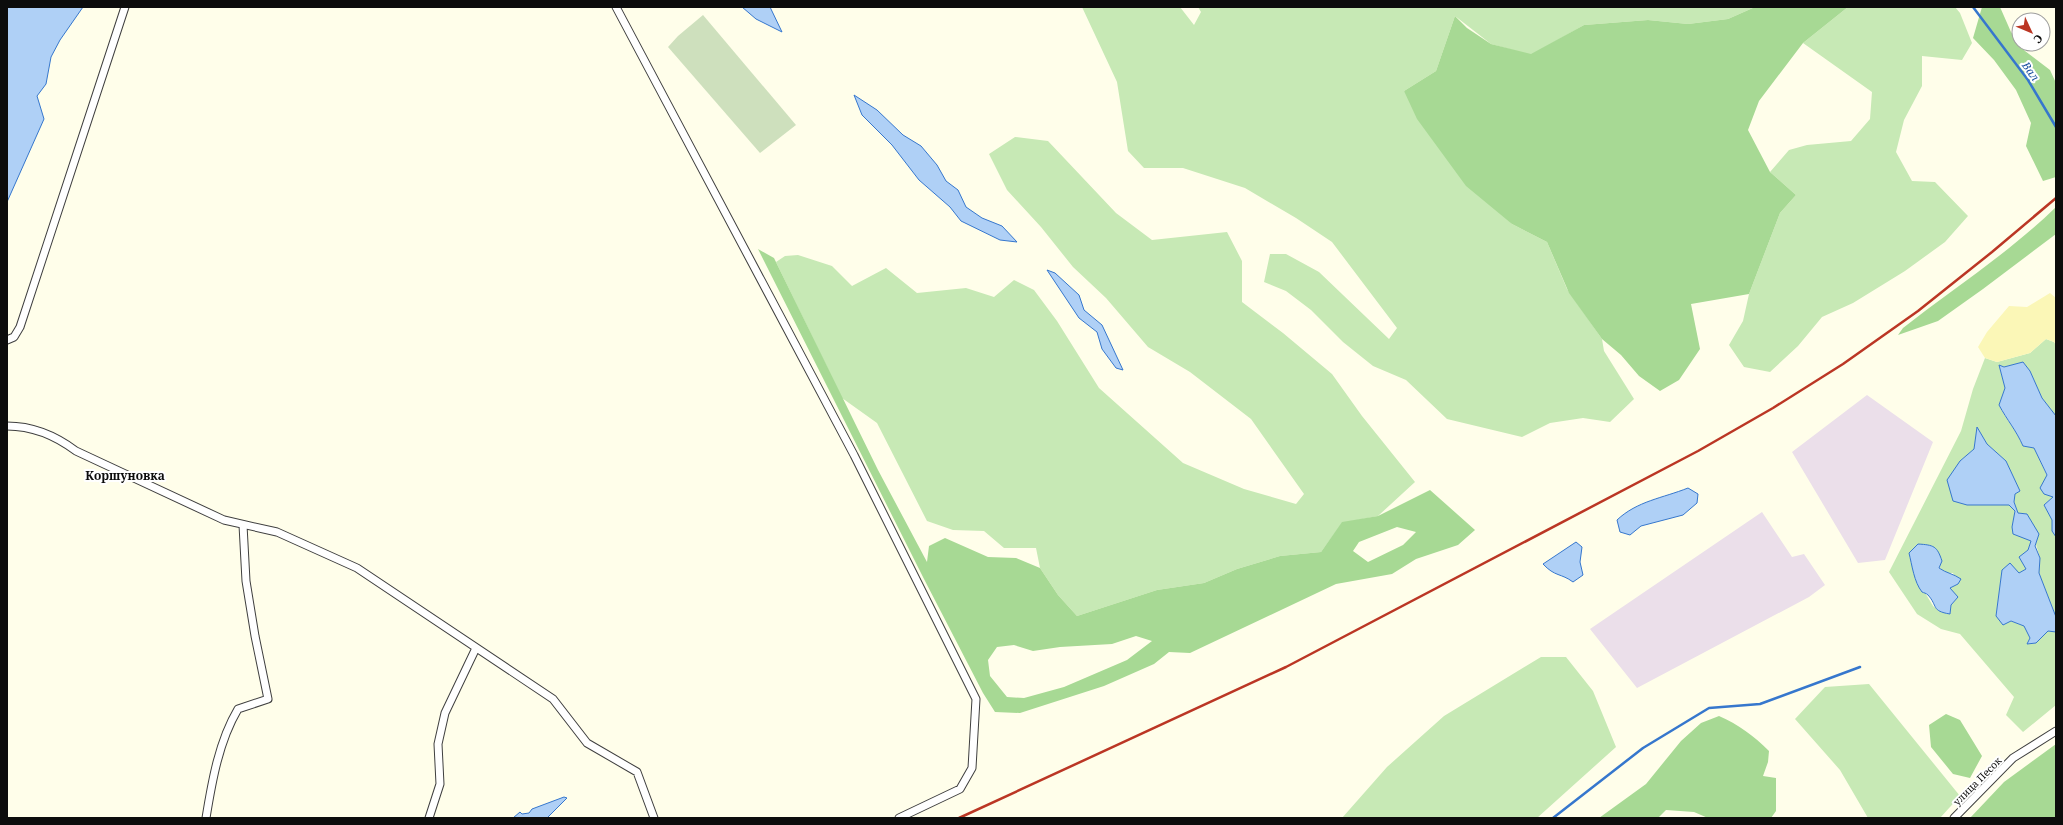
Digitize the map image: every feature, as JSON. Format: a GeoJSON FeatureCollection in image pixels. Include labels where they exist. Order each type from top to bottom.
{"type":"FeatureCollection","features":[{"type":"Feature","properties":{"kind":"street"},"geometry":{"type":"LineString","coordinates":[[7,340],[14,337],[20,327],[125,7]]}},
{"type":"Feature","properties":{"kind":"street"},"geometry":{"type":"LineString","coordinates":[[616,7],[854,456],[976,699],[972,768],[960,789],[899,818]]}},
{"type":"Feature","properties":{"kind":"street"},"geometry":{"type":"LineString","coordinates":[[7,426],[27,426],[61,440],[76,451],[224,520],[277,532],[357,568],[553,699],[587,743],[637,772],[654,818]]}},
{"type":"Feature","properties":{"kind":"street"},"geometry":{"type":"LineString","coordinates":[[206,818],[211,784],[228,726],[238,709],[268,699],[246,582],[243,525]]}},
{"type":"Feature","properties":{"kind":"street"},"geometry":{"type":"LineString","coordinates":[[429,818],[440,784],[438,744],[445,713],[476,648]]}},
{"type":"Feature","properties":{"kind":"street","name":"улица Песок"},"geometry":{"type":"LineString","coordinates":[[1954,818],[2013,758],[2056,731]]}},
{"type":"Feature","properties":{"kind":"shaded area"},"geometry":{"type":"Polygon","coordinates":[[[1867,395],[1933,442],[1885,560],[1858,563],[1792,452],[1867,395]]]}},
{"type":"Feature","properties":{"kind":"shaded area"},"geometry":{"type":"Polygon","coordinates":[[[1762,512],[1792,557],[1804,554],[1825,585],[1809,597],[1637,688],[1590,629],[1762,512]]]}},
{"type":"Feature","properties":{"kind":"green space"},"geometry":{"type":"Polygon","coordinates":[[[1082,7],[1180,7],[1194,25],[1201,12],[1198,7],[1755,7],[1728,19],[1688,24],[1648,20],[1584,25],[1531,55],[1491,44],[1455,16],[1436,71],[1404,91],[1512,224],[1547,242],[1567,289],[1602,339],[1604,351],[1634,399],[1610,422],[1583,418],[1550,423],[1522,437],[1447,419],[1406,380],[1373,366],[1343,342],[1311,310],[1286,291],[1264,282],[1270,254],[1286,254],[1319,272],[1389,339],[1397,328],[1332,242],[1296,218],[1245,188],[1183,168],[1144,168],[1128,151],[1117,82],[1082,7]]]}},
{"type":"Feature","properties":{"kind":"green space"},"geometry":{"type":"Polygon","coordinates":[[[1755,7],[1848,7],[1803,43],[1759,101],[1748,130],[1770,172],[1796,195],[1780,213],[1749,294],[1691,304],[1700,349],[1679,380],[1660,391],[1639,376],[1621,355],[1602,339],[1569,293],[1547,242],[1512,224],[1466,186],[1417,119],[1404,91],[1436,71],[1455,16],[1467,28],[1491,44],[1531,54],[1584,25],[1648,20],[1688,24],[1728,19],[1755,7]]]}},
{"type":"Feature","properties":{"kind":"green space"},"geometry":{"type":"Polygon","coordinates":[[[1848,7],[1955,7],[1960,13],[1972,43],[1962,60],[1922,56],[1922,86],[1904,120],[1896,152],[1912,181],[1935,182],[1968,216],[1945,242],[1905,271],[1853,303],[1822,317],[1798,346],[1770,372],[1744,367],[1729,345],[1743,321],[1749,294],[1780,213],[1796,195],[1770,172],[1789,150],[1807,145],[1851,141],[1870,119],[1872,92],[1803,43],[1848,7]]]}},
{"type":"Feature","properties":{"kind":"green space"},"geometry":{"type":"Polygon","coordinates":[[[1982,7],[2000,7],[2011,32],[2011,52],[2026,52],[2050,70],[2056,83],[2056,177],[2043,181],[2026,146],[2031,123],[2016,90],[1994,60],[1973,38],[1982,7]]]}},
{"type":"Feature","properties":{"kind":"green space"},"geometry":{"type":"Polygon","coordinates":[[[703,15],[796,125],[760,153],[668,47],[678,36],[703,15]]]}},
{"type":"Feature","properties":{"kind":"green space"},"geometry":{"type":"Polygon","coordinates":[[[1015,137],[1048,141],[1116,213],[1152,240],[1227,232],[1242,261],[1242,302],[1283,333],[1332,374],[1362,416],[1415,482],[1378,516],[1342,523],[1321,552],[1280,556],[1237,569],[1204,583],[1157,590],[1077,616],[1058,595],[1040,568],[1036,548],[1004,548],[984,531],[953,530],[927,521],[877,423],[842,398],[776,262],[785,256],[798,255],[832,266],[852,286],[886,268],[917,293],[966,288],[994,297],[1014,280],[1034,290],[1057,321],[1099,388],[1183,463],[1244,489],[1296,504],[1304,494],[1251,419],[1190,372],[1148,347],[1106,298],[1073,267],[1041,227],[1007,190],[989,154],[1015,137]]]}},
{"type":"Feature","properties":{"kind":"green space"},"geometry":{"type":"Polygon","coordinates":[[[2056,207],[2056,234],[1938,321],[1898,335],[1903,328],[2020,239],[2056,207]]]}},
{"type":"Feature","properties":{"kind":"green space"},"geometry":{"type":"Polygon","coordinates":[[[758,249],[774,258],[878,470],[927,562],[929,546],[945,538],[988,557],[1016,558],[1040,568],[1058,595],[1077,616],[1157,590],[1204,583],[1237,569],[1280,556],[1321,552],[1342,522],[1378,516],[1430,490],[1475,530],[1458,545],[1416,559],[1392,574],[1336,584],[1190,653],[1169,652],[1154,664],[1104,686],[1020,713],[995,712],[983,693],[758,249]],[[1397,527],[1359,542],[1353,551],[1368,562],[1403,545],[1416,532],[1397,527]],[[1136,636],[1112,644],[1060,647],[1033,651],[1014,645],[997,647],[988,660],[990,676],[1007,697],[1024,698],[1064,687],[1127,660],[1152,641],[1136,636]]]}},
{"type":"Feature","properties":{"kind":"green space"},"geometry":{"type":"Polygon","coordinates":[[[2046,339],[2054,342],[2056,345],[2056,416],[2042,398],[2030,371],[2023,362],[2004,367],[1999,365],[2005,388],[1999,405],[2023,446],[2034,448],[2047,476],[2053,497],[2044,505],[2052,520],[2052,531],[2056,537],[2056,617],[2039,573],[2040,558],[2027,514],[2018,513],[2014,502],[2015,494],[2020,491],[2006,461],[1987,444],[1977,427],[1974,449],[1960,461],[1967,505],[2009,505],[2015,511],[2012,527],[2031,541],[2028,550],[2026,569],[2019,573],[2002,570],[1996,616],[2025,626],[2030,638],[2027,644],[2036,643],[2048,631],[2056,632],[2056,705],[2023,732],[2006,715],[2014,697],[1960,634],[1941,629],[1917,614],[1889,572],[1961,431],[1973,389],[1985,358],[1997,362],[2030,353],[2046,339]],[[1918,544],[1909,553],[1914,574],[1933,606],[1941,612],[1950,614],[1951,605],[1956,599],[1949,588],[1958,584],[1953,573],[1945,573],[1918,544]]]}},
{"type":"Feature","properties":{"kind":"green space"},"geometry":{"type":"Polygon","coordinates":[[[1541,657],[1566,657],[1593,691],[1616,747],[1537,818],[1342,818],[1387,767],[1444,716],[1541,657]]]}},
{"type":"Feature","properties":{"kind":"green space"},"geometry":{"type":"Polygon","coordinates":[[[1869,684],[1960,796],[1940,818],[1868,818],[1840,770],[1795,719],[1825,687],[1869,684]]]}},
{"type":"Feature","properties":{"kind":"green space"},"geometry":{"type":"Polygon","coordinates":[[[1946,714],[1960,720],[1982,756],[1970,778],[1953,774],[1931,747],[1929,725],[1946,714]]]}},
{"type":"Feature","properties":{"kind":"green space"},"geometry":{"type":"Polygon","coordinates":[[[1719,716],[1746,731],[1769,751],[1768,762],[1763,776],[1776,778],[1776,811],[1771,818],[1708,818],[1694,812],[1666,810],[1658,818],[1599,818],[1646,784],[1681,741],[1701,723],[1719,716]]]}},
{"type":"Feature","properties":{"kind":"green space"},"geometry":{"type":"Polygon","coordinates":[[[2056,744],[2056,818],[1970,818],[2004,782],[2056,744]]]}},
{"type":"Feature","properties":{"kind":"sand"},"geometry":{"type":"Polygon","coordinates":[[[2050,293],[2056,298],[2056,345],[2054,342],[2046,339],[2030,353],[1997,362],[1985,358],[1978,347],[1987,332],[2009,306],[2027,307],[2050,293]]]}},
{"type":"Feature","properties":{"kind":"water"},"geometry":{"type":"Polygon","coordinates":[[[7,7],[83,7],[60,40],[51,57],[46,84],[37,96],[44,119],[7,202],[7,7]]]}},
{"type":"Feature","properties":{"kind":"water"},"geometry":{"type":"Polygon","coordinates":[[[742,7],[770,7],[782,32],[756,19],[742,7]]]}},
{"type":"Feature","properties":{"kind":"water"},"geometry":{"type":"Polygon","coordinates":[[[854,95],[877,110],[903,135],[921,146],[937,165],[946,181],[958,190],[966,207],[982,218],[1002,226],[1017,242],[1000,240],[961,221],[950,207],[919,180],[892,145],[862,115],[854,95]]]}},
{"type":"Feature","properties":{"kind":"water"},"geometry":{"type":"Polygon","coordinates":[[[1047,270],[1055,273],[1079,295],[1084,310],[1102,325],[1123,370],[1116,368],[1102,349],[1097,332],[1079,318],[1047,270]]]}},
{"type":"Feature","properties":{"kind":"water"},"geometry":{"type":"Polygon","coordinates":[[[2023,362],[2030,371],[2042,398],[2056,416],[2056,537],[2052,531],[2052,520],[2044,505],[2053,497],[2044,494],[2040,488],[2047,475],[2034,448],[2023,446],[1999,405],[2005,388],[1999,365],[2004,367],[2023,362]]]}},
{"type":"Feature","properties":{"kind":"water"},"geometry":{"type":"Polygon","coordinates":[[[1977,427],[1987,444],[2006,461],[2020,491],[2015,494],[2014,502],[2018,513],[2027,514],[2039,534],[2035,546],[2040,558],[2039,573],[2056,617],[2056,632],[2048,631],[2036,643],[2027,644],[2030,638],[2024,626],[2011,621],[2003,625],[1996,616],[2002,570],[2010,563],[2019,573],[2026,569],[2019,557],[2028,550],[2031,541],[2013,534],[2012,527],[2015,511],[2009,505],[1967,505],[1953,501],[1947,480],[1960,461],[1974,449],[1977,427]]]}},
{"type":"Feature","properties":{"kind":"water"},"geometry":{"type":"Polygon","coordinates":[[[1688,488],[1698,494],[1697,503],[1683,515],[1641,526],[1630,535],[1620,532],[1617,520],[1633,508],[1688,488]]]}},
{"type":"Feature","properties":{"kind":"water"},"geometry":{"type":"Polygon","coordinates":[[[1576,542],[1582,547],[1580,562],[1583,575],[1573,582],[1551,571],[1543,564],[1576,542]]]}},
{"type":"Feature","properties":{"kind":"water"},"geometry":{"type":"Polygon","coordinates":[[[1918,544],[1934,547],[1942,561],[1939,568],[1961,579],[1958,584],[1950,588],[1958,597],[1951,605],[1950,614],[1937,610],[1927,594],[1922,592],[1919,588],[1909,553],[1918,544]]]}},
{"type":"Feature","properties":{"kind":"water"},"geometry":{"type":"Polygon","coordinates":[[[564,797],[567,798],[547,818],[513,818],[520,812],[522,814],[529,813],[532,809],[564,797]]]}},
{"type":"Feature","properties":{"kind":"waterway","name":"Вал"},"geometry":{"type":"LineString","coordinates":[[1973,7],[2028,80],[2056,127]]}},
{"type":"Feature","properties":{"kind":"waterway"},"geometry":{"type":"LineString","coordinates":[[1553,818],[1643,748],[1709,708],[1760,704],[1860,667]]}},
{"type":"Feature","properties":{"kind":"railway"},"geometry":{"type":"LineString","coordinates":[[959,818],[1286,667],[1698,451],[1773,408],[1843,364],[1918,311],[1992,252],[2056,198]]}},
{"type":"Feature","properties":{"kind":"district","name":"Коршуновка"},"geometry":{"type":"Point","coordinates":[125,475]}}]}
